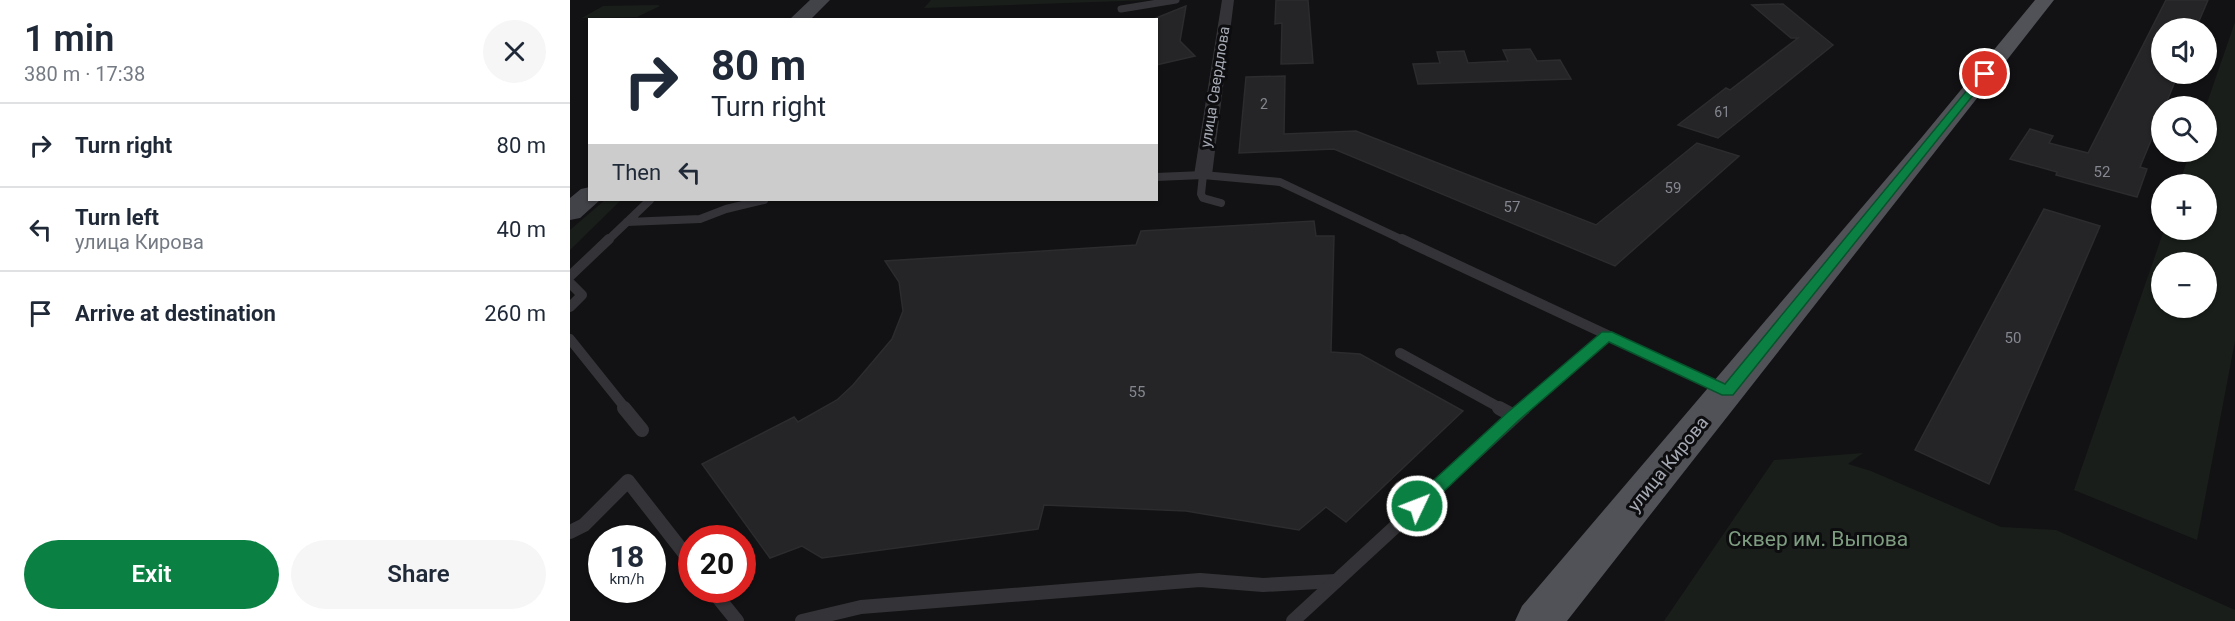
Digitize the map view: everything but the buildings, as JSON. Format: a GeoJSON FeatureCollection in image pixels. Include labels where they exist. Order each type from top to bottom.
{"type":"FeatureCollection","features":[{"type":"Feature","properties":{"kind":"main road"},"geometry":{"type":"LineString","coordinates":[[800,18],[821,0]]}},
{"type":"Feature","properties":{"kind":"main road","name":"улица Кирова"},"geometry":{"type":"LineString","coordinates":[[1539,621],[2045,0]]}},
{"type":"Feature","properties":{"kind":"main road"},"geometry":{"type":"LineString","coordinates":[[570,212],[588,197]]}},
{"type":"Feature","properties":{"kind":"street","name":"улица Свердлова"},"geometry":{"type":"LineString","coordinates":[[1203,175],[1228,0]]}},
{"type":"Feature","properties":{"kind":"lane"},"geometry":{"type":"LineString","coordinates":[[1121,9],[1176,0]]}},
{"type":"Feature","properties":{"kind":"lane"},"geometry":{"type":"LineString","coordinates":[[1203,175],[1203,198],[1221,203]]}},
{"type":"Feature","properties":{"kind":"lane"},"geometry":{"type":"LineString","coordinates":[[1158,177],[1203,175],[1280,182],[1728,391]]}},
{"type":"Feature","properties":{"kind":"lane"},"geometry":{"type":"LineString","coordinates":[[570,276],[650,201]]}},
{"type":"Feature","properties":{"kind":"lane"},"geometry":{"type":"LineString","coordinates":[[627,222],[700,219],[726,209],[760,201]]}},
{"type":"Feature","properties":{"kind":"lane"},"geometry":{"type":"LineString","coordinates":[[570,283],[582,295],[570,308]]}},
{"type":"Feature","properties":{"kind":"lane"},"geometry":{"type":"LineString","coordinates":[[1293,621],[1514,416],[1607,336]]}},
{"type":"Feature","properties":{"kind":"lane"},"geometry":{"type":"LineString","coordinates":[[570,339],[642,430]]}},
{"type":"Feature","properties":{"kind":"lane"},"geometry":{"type":"LineString","coordinates":[[1400,353],[1514,416]]}},
{"type":"Feature","properties":{"kind":"lane"},"geometry":{"type":"LineString","coordinates":[[570,532],[584,525],[628,481],[678,545]]}},
{"type":"Feature","properties":{"kind":"lane"},"geometry":{"type":"LineString","coordinates":[[802,621],[861,607],[1200,580],[1263,585],[1336,581]]}},
{"type":"Feature","properties":{"kind":"lane"},"geometry":{"type":"LineString","coordinates":[[722,603],[737,621]]}},
{"type":"Feature","properties":{"kind":"green space"},"geometry":{"type":"Polygon","coordinates":[[[931,0],[1151,0],[924,8],[931,0]]]}},
{"type":"Feature","properties":{"kind":"green space"},"geometry":{"type":"Polygon","coordinates":[[[603,6],[660,6],[637,17],[582,18],[603,6]]]}},
{"type":"Feature","properties":{"kind":"green space"},"geometry":{"type":"Polygon","coordinates":[[[2235,22],[2235,341],[2197,540],[2074,490],[2151,268],[2151,318],[2217,318],[2217,252],[2156,252],[2161,240],[2217,240],[2217,174],[2182,174],[2187,162],[2217,162],[2217,96],[2209,96],[2214,84],[2217,84],[2217,74],[2235,22]]]}},
{"type":"Feature","properties":{"kind":"green space"},"geometry":{"type":"Polygon","coordinates":[[[604,201],[620,201],[570,250],[570,230],[604,201]]]}},
{"type":"Feature","properties":{"kind":"green space","name":"Сквер им. Выпова"},"geometry":{"type":"Polygon","coordinates":[[[1863,453],[1848,464],[1871,471],[2001,527],[2056,530],[2235,610],[2235,621],[1664,621],[1774,460],[1863,453]]]}},
{"type":"Feature","properties":{"kind":"route"},"geometry":{"type":"LineString","coordinates":[[1417,506],[1514,416],[1607,336],[1728,391],[1985,74]]}}]}
